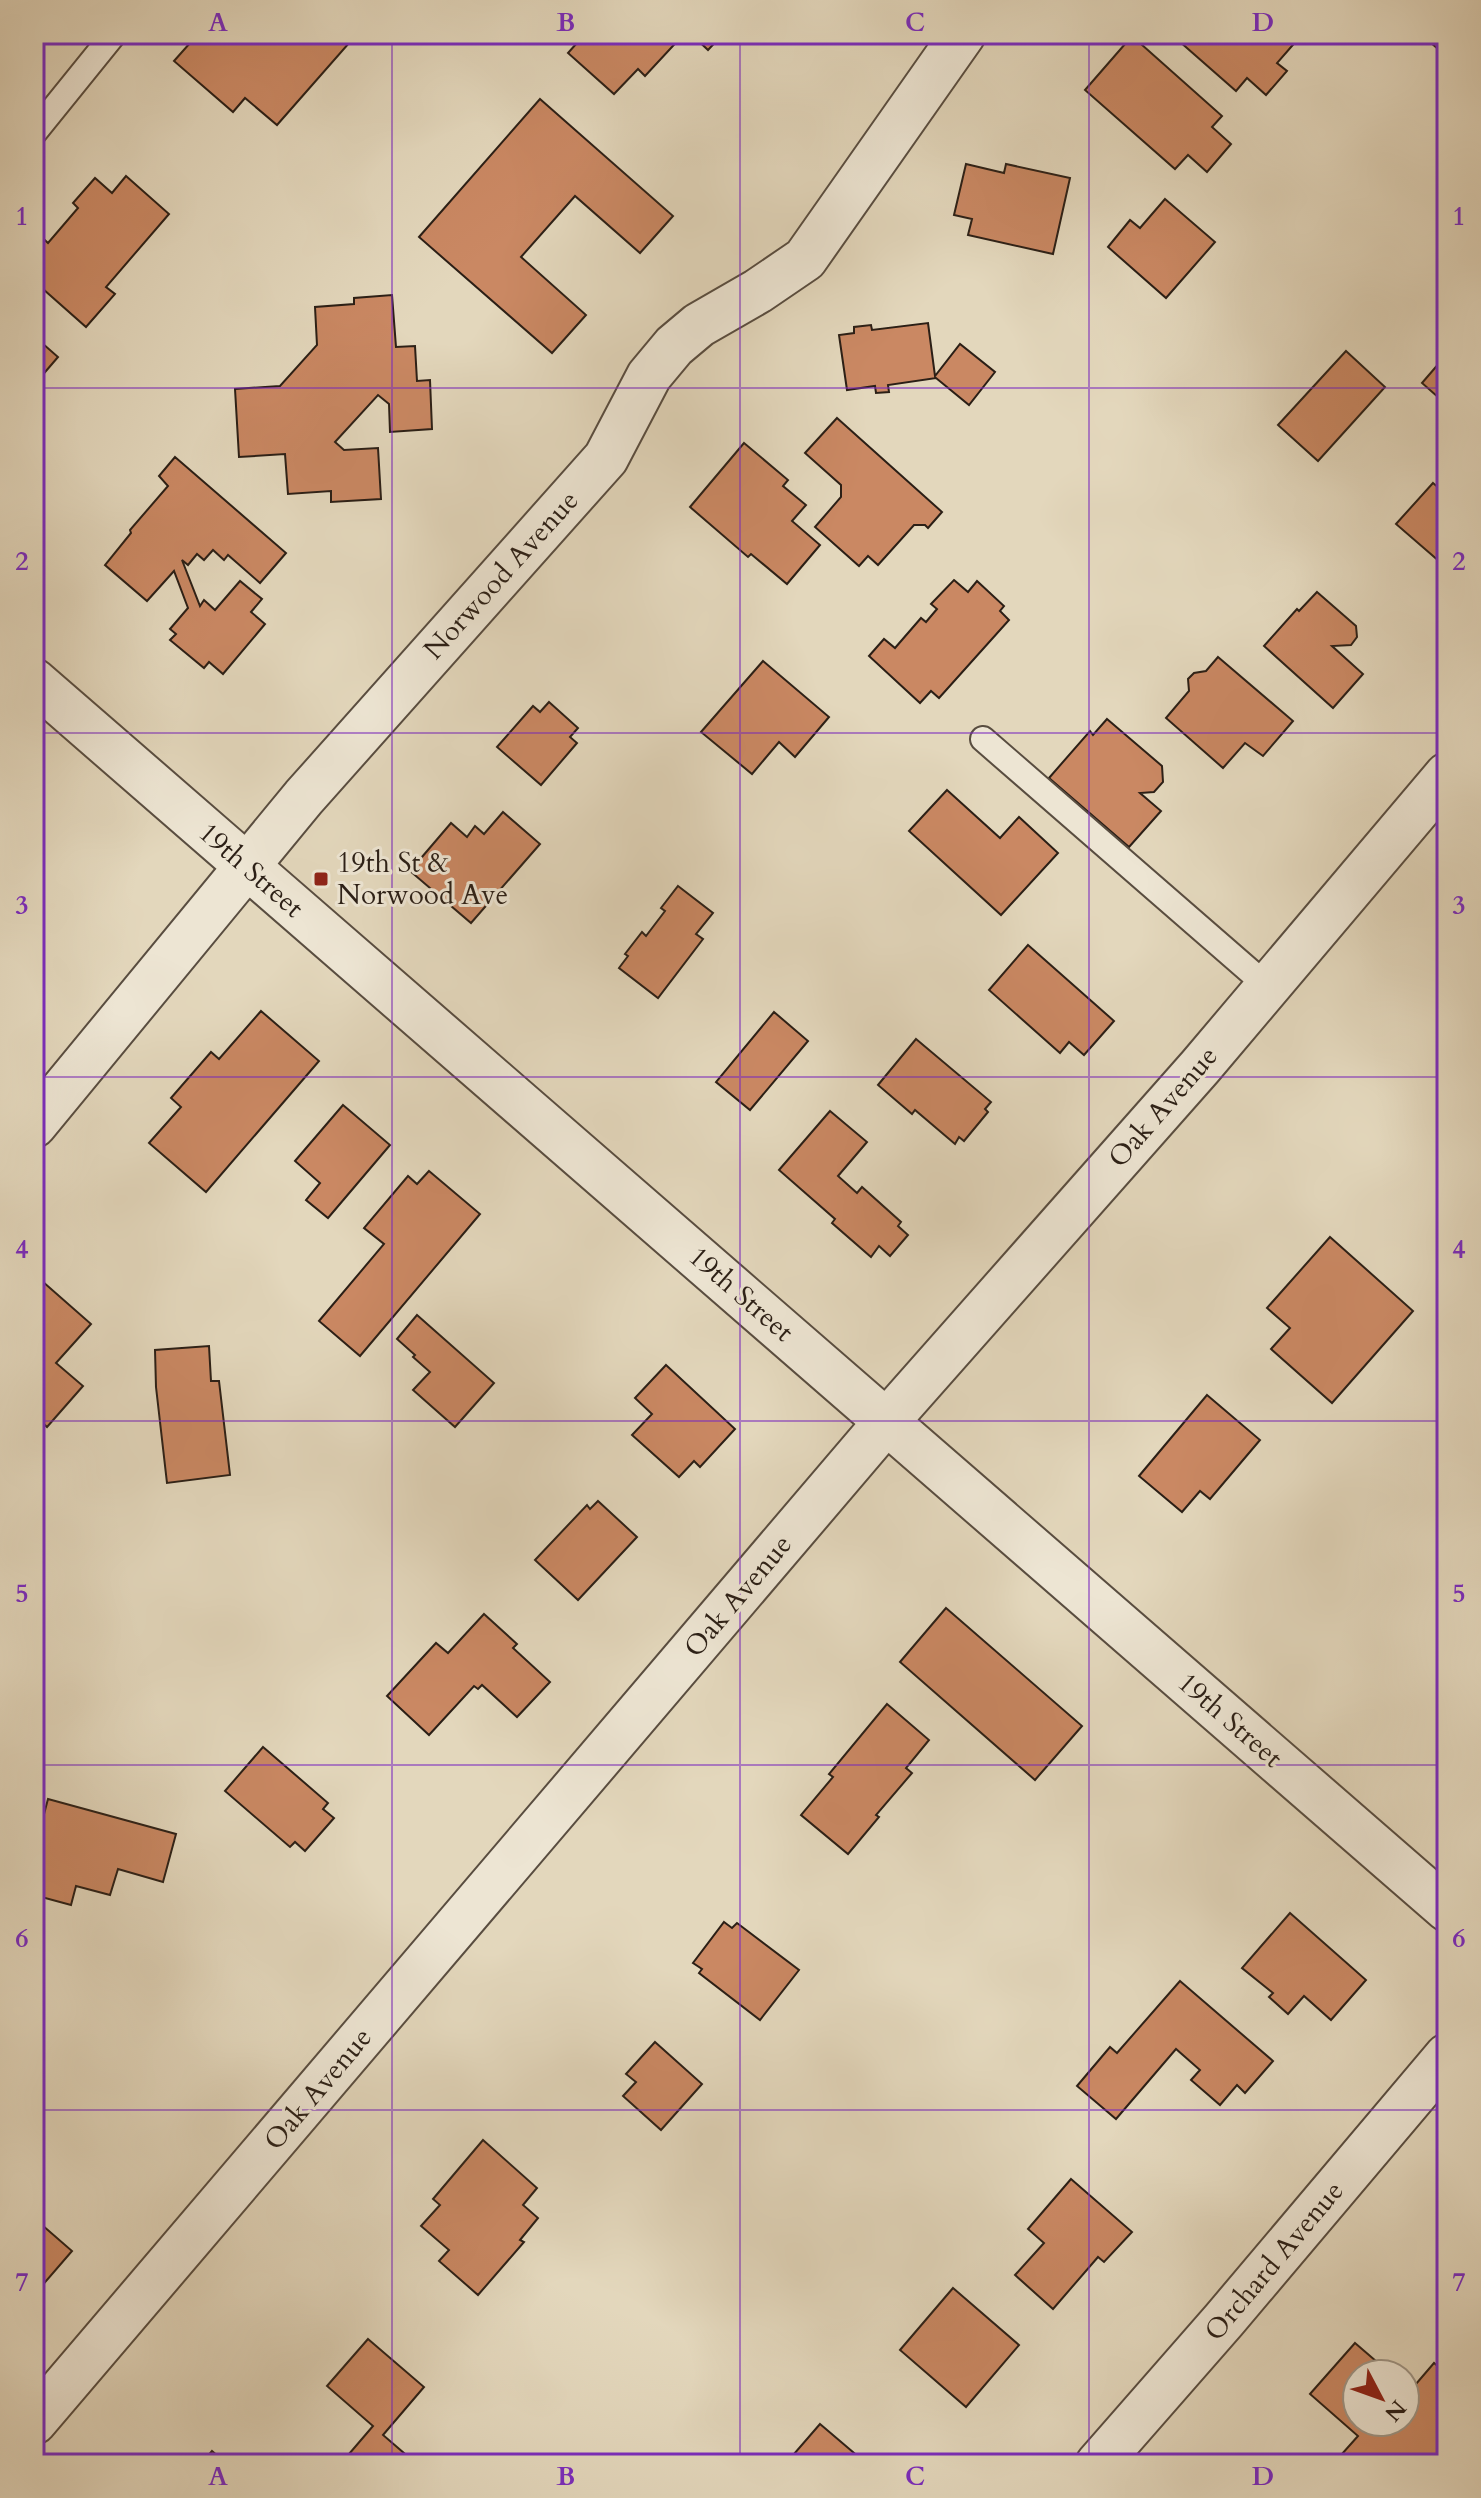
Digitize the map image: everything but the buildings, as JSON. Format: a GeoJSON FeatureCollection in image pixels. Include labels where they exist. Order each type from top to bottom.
{"type":"FeatureCollection","features":[{"type":"Feature","properties":{"kind":"street","name":"Norwood Avenue"},"geometry":{"type":"LineString","coordinates":[[34,1125],[323,776],[606,458],[649,376],[674,346],[699,325],[805,259],[963,34]]}},
{"type":"Feature","properties":{"kind":"street","name":"19th Street"},"geometry":{"type":"LineString","coordinates":[[34,681],[1447,1909]]}},
{"type":"Feature","properties":{"kind":"street","name":"Oak Avenue"},"geometry":{"type":"LineString","coordinates":[[34,2422],[887,1421],[1200,1067],[1447,775]]}},
{"type":"Feature","properties":{"kind":"street","name":"Orchard Avenue"},"geometry":{"type":"LineString","coordinates":[[1098,2464],[1447,2056]]}},
{"type":"Feature","properties":{"kind":"lane"},"geometry":{"type":"LineString","coordinates":[[34,133],[114,34]]}},
{"type":"Feature","properties":{"kind":"lane"},"geometry":{"type":"LineString","coordinates":[[983,739],[1267,986]]}},
{"type":"Feature","properties":{"kind":"place","name":"19th St & Norwood Ave"},"geometry":{"type":"Point","coordinates":[321,879]}}]}
